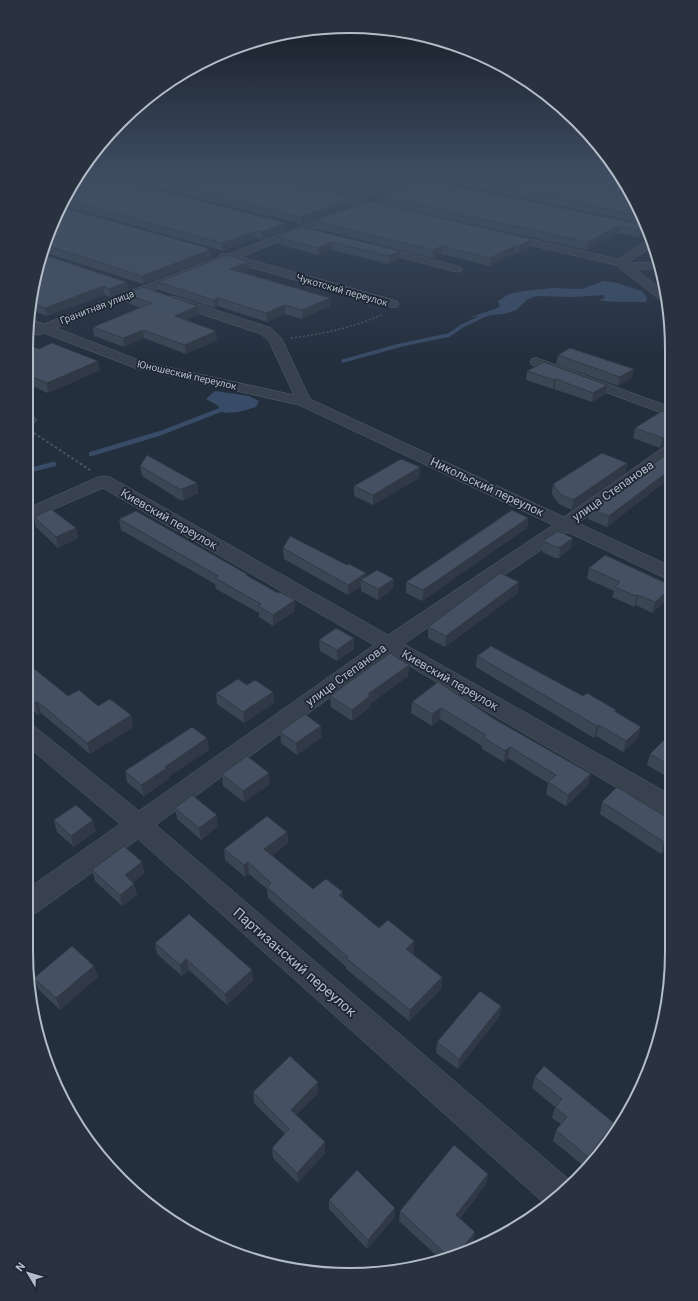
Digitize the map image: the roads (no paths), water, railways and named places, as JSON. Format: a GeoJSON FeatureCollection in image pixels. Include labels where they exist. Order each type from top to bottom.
{"type":"FeatureCollection","features":[{"type":"Feature","properties":{"kind":"street","name":"Гранитная улица"},"geometry":{"type":"LineString","coordinates":[[34,331],[279,238]]}},
{"type":"Feature","properties":{"kind":"street"},"geometry":{"type":"LineString","coordinates":[[508,238],[623,266],[653,265]]}},
{"type":"Feature","properties":{"kind":"street"},"geometry":{"type":"LineString","coordinates":[[361,244],[457,269]]}},
{"type":"Feature","properties":{"kind":"street"},"geometry":{"type":"LineString","coordinates":[[623,266],[647,246]]}},
{"type":"Feature","properties":{"kind":"street","name":"Чукотский переулок"},"geometry":{"type":"LineString","coordinates":[[213,253],[393,304]]}},
{"type":"Feature","properties":{"kind":"street"},"geometry":{"type":"LineString","coordinates":[[623,266],[660,294]]}},
{"type":"Feature","properties":{"kind":"street"},"geometry":{"type":"LineString","coordinates":[[128,285],[266,331],[275,339],[304,402]]}},
{"type":"Feature","properties":{"kind":"street","name":"Юношеский переулок"},"geometry":{"type":"LineString","coordinates":[[34,325],[140,365],[304,402]]}},
{"type":"Feature","properties":{"kind":"street"},"geometry":{"type":"LineString","coordinates":[[536,362],[665,410]]}},
{"type":"Feature","properties":{"kind":"street","name":"Никольский переулок"},"geometry":{"type":"LineString","coordinates":[[304,402],[665,571]]}},
{"type":"Feature","properties":{"kind":"street","name":"улица Степанова"},"geometry":{"type":"LineString","coordinates":[[33,900],[388,645],[566,524],[665,454]]}},
{"type":"Feature","properties":{"kind":"street","name":"Киевский переулок"},"geometry":{"type":"LineString","coordinates":[[33,513],[104,481],[665,804]]}},
{"type":"Feature","properties":{"kind":"street","name":"Партизанский переулок"},"geometry":{"type":"LineString","coordinates":[[33,738],[138,824],[556,1191]]}},
{"type":"Feature","properties":{"kind":"water"},"geometry":{"type":"Polygon","coordinates":[[[604,281],[617,283],[642,291],[647,298],[646,302],[616,302],[599,300],[605,298],[603,295],[574,297],[537,296],[528,299],[516,310],[504,314],[470,317],[495,309],[500,306],[498,301],[509,294],[553,288],[581,289],[604,281]]]}},
{"type":"Feature","properties":{"kind":"water"},"geometry":{"type":"Polygon","coordinates":[[[215,391],[249,396],[259,401],[256,407],[239,412],[224,413],[217,405],[206,399],[215,391]]]}},
{"type":"Feature","properties":{"kind":"waterway"},"geometry":{"type":"LineString","coordinates":[[343,361],[401,345],[449,335],[462,326],[492,312]]}},
{"type":"Feature","properties":{"kind":"waterway"},"geometry":{"type":"LineString","coordinates":[[91,454],[161,433],[228,407]]}},
{"type":"Feature","properties":{"kind":"waterway"},"geometry":{"type":"LineString","coordinates":[[33,469],[54,464]]}}]}
